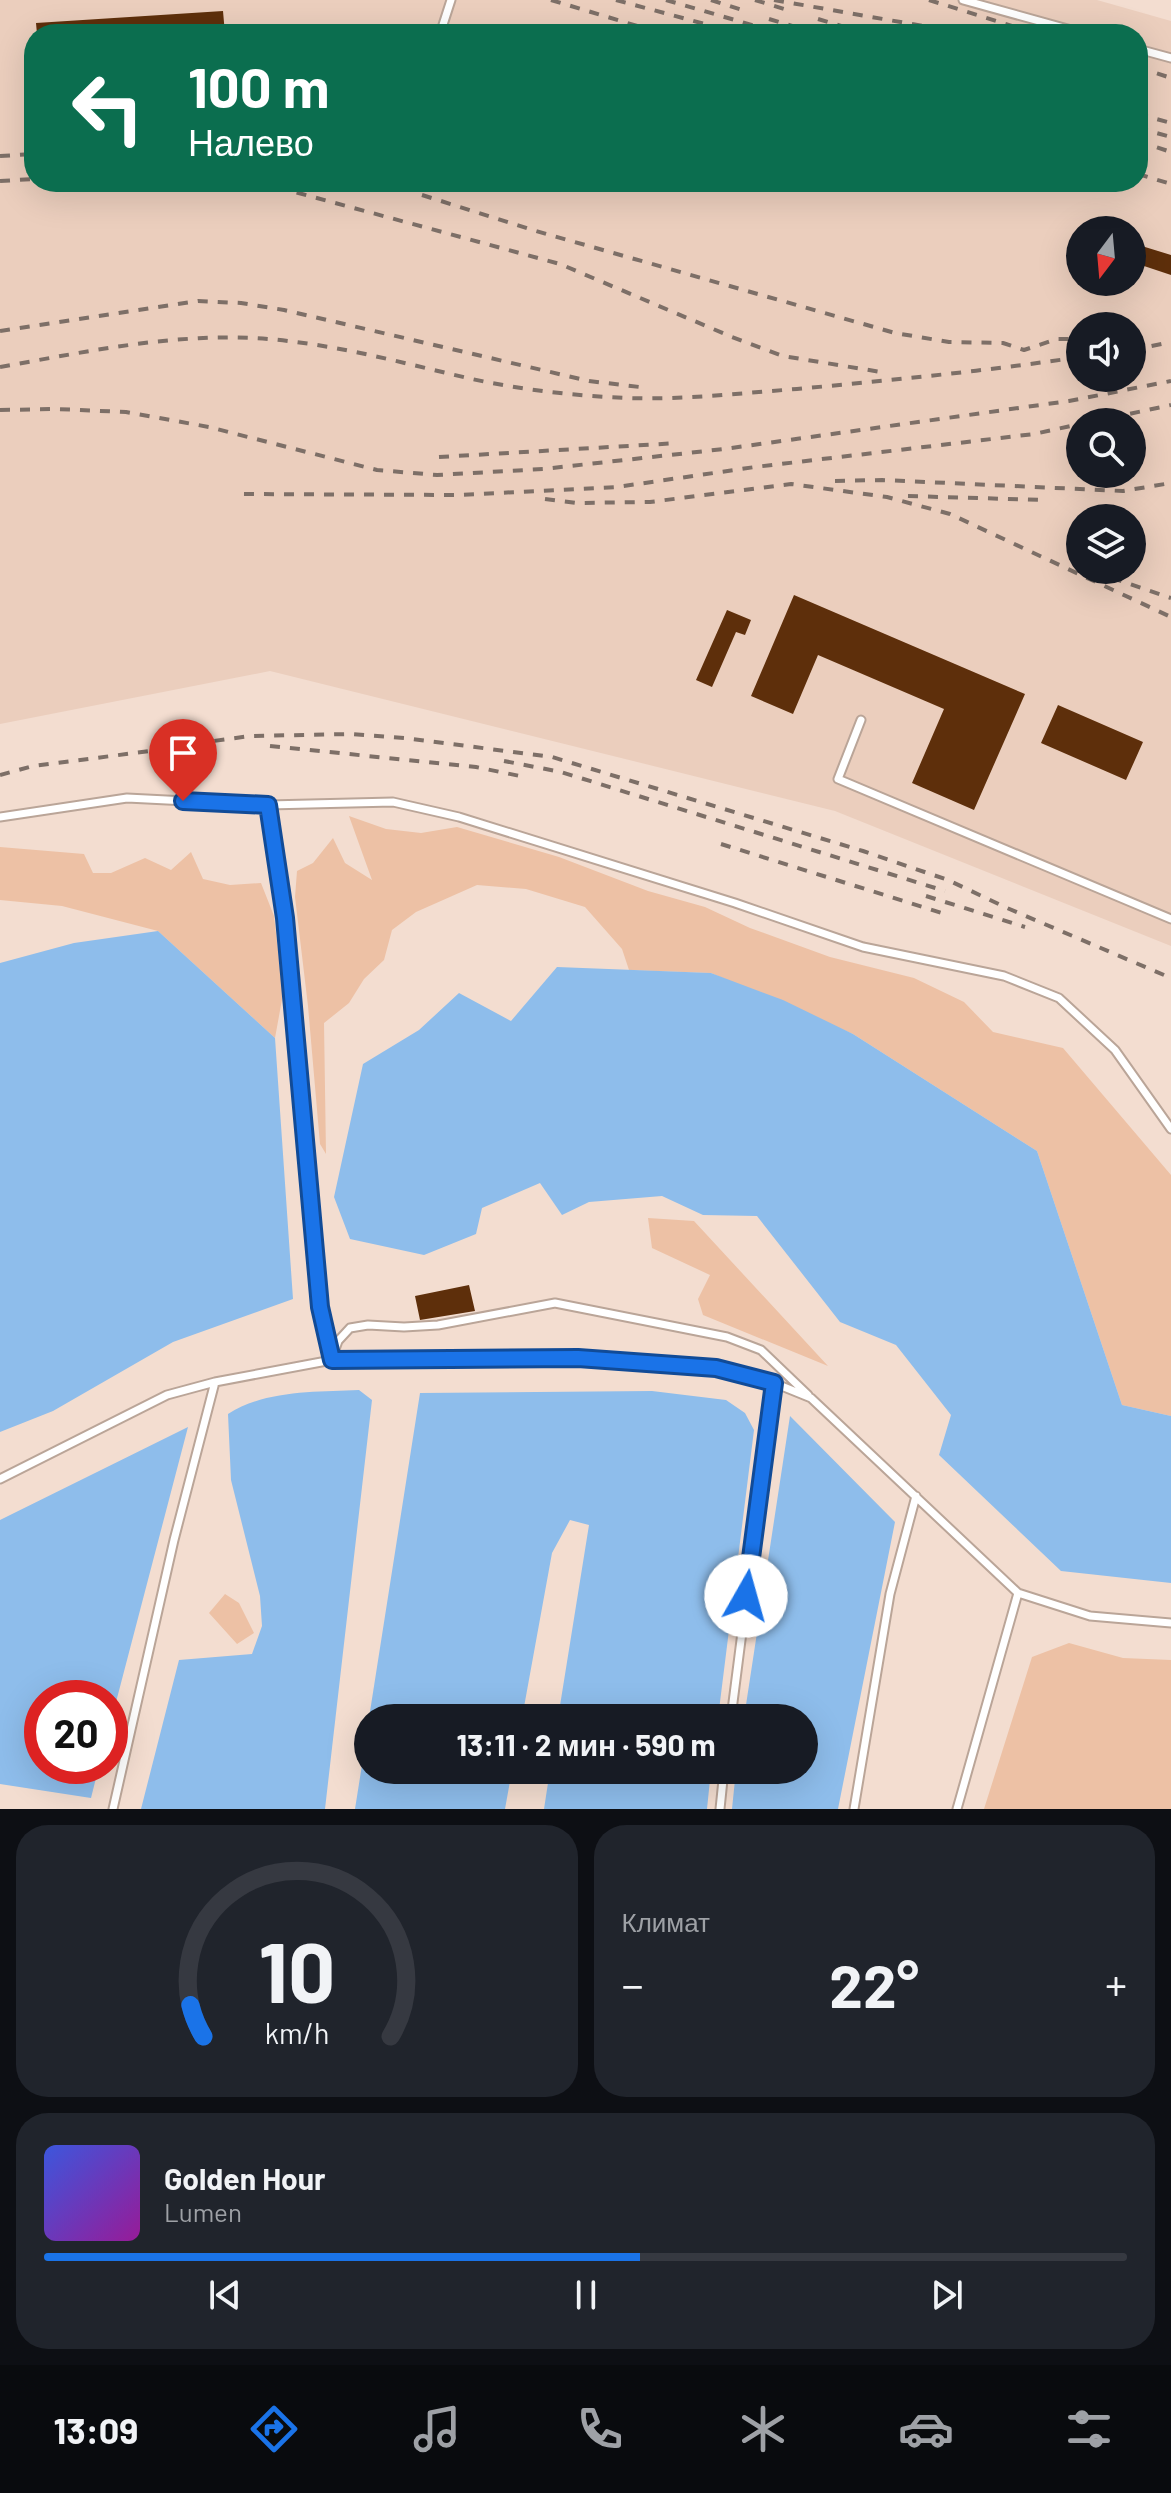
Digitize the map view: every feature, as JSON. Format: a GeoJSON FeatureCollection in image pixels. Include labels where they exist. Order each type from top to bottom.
{"type":"FeatureCollection","features":[{"type":"Feature","properties":{"kind":"lane"},"geometry":{"type":"LineString","coordinates":[[443,24],[451,0]]}},
{"type":"Feature","properties":{"kind":"lane"},"geometry":{"type":"LineString","coordinates":[[963,0],[1050,24]]}},
{"type":"Feature","properties":{"kind":"lane"},"geometry":{"type":"LineString","coordinates":[[1148,52],[1171,58]]}},
{"type":"Feature","properties":{"kind":"lane"},"geometry":{"type":"LineString","coordinates":[[861,720],[838,779],[1171,919]]}},
{"type":"Feature","properties":{"kind":"lane"},"geometry":{"type":"LineString","coordinates":[[0,817],[127,798],[268,805],[393,802],[459,817],[735,903],[863,947],[1004,976],[1059,998],[1115,1050],[1171,1129]]}},
{"type":"Feature","properties":{"kind":"lane"},"geometry":{"type":"LineString","coordinates":[[268,805],[285,918],[320,1307],[332,1360]]}},
{"type":"Feature","properties":{"kind":"lane"},"geometry":{"type":"LineString","coordinates":[[332,1360],[338,1341],[350,1328],[438,1325],[555,1303],[727,1337],[761,1350],[789,1374],[1018,1593],[1090,1616],[1171,1623]]}},
{"type":"Feature","properties":{"kind":"lane"},"geometry":{"type":"LineString","coordinates":[[0,1479],[167,1395],[215,1382],[332,1360],[578,1358],[716,1368],[774,1383],[811,1398]]}},
{"type":"Feature","properties":{"kind":"lane"},"geometry":{"type":"LineString","coordinates":[[113,1809],[174,1540],[215,1382]]}},
{"type":"Feature","properties":{"kind":"lane"},"geometry":{"type":"LineString","coordinates":[[733,1704],[774,1383]]}},
{"type":"Feature","properties":{"kind":"lane"},"geometry":{"type":"LineString","coordinates":[[854,1809],[890,1594],[916,1496]]}},
{"type":"Feature","properties":{"kind":"lane"},"geometry":{"type":"LineString","coordinates":[[957,1809],[1018,1593]]}},
{"type":"Feature","properties":{"kind":"lane"},"geometry":{"type":"LineString","coordinates":[[720,1809],[723,1784]]}},
{"type":"Feature","properties":{"kind":"shaded area"},"geometry":{"type":"Polygon","coordinates":[[[0,0],[1097,0],[1171,21],[1171,946],[835,811],[270,671],[0,724],[0,0]]]}},
{"type":"Feature","properties":{"kind":"shaded area"},"geometry":{"type":"Polygon","coordinates":[[[349,816],[386,829],[421,833],[457,827],[559,857],[648,891],[705,907],[750,928],[830,957],[914,978],[964,1002],[993,1032],[1063,1048],[1171,1175],[1171,1416],[1122,1405],[1037,1151],[853,1034],[711,973],[629,970],[622,949],[585,907],[526,889],[477,885],[416,912],[392,930],[384,960],[364,979],[349,1003],[324,1023],[326,1154],[320,1144],[295,897],[297,871],[313,863],[333,838],[345,863],[372,880],[349,816]]]}},
{"type":"Feature","properties":{"kind":"shaded area"},"geometry":{"type":"Polygon","coordinates":[[[0,847],[84,854],[93,873],[111,873],[145,858],[171,870],[191,852],[203,879],[230,885],[261,883],[274,916],[283,994],[275,1038],[158,931],[62,906],[0,900],[0,847]]]}},
{"type":"Feature","properties":{"kind":"shaded area"},"geometry":{"type":"Polygon","coordinates":[[[648,1218],[694,1221],[828,1366],[703,1315],[698,1299],[710,1275],[652,1248],[648,1218]]]}},
{"type":"Feature","properties":{"kind":"shaded area"},"geometry":{"type":"Polygon","coordinates":[[[225,1594],[239,1603],[254,1633],[237,1644],[209,1613],[225,1594]]]}},
{"type":"Feature","properties":{"kind":"shaded area"},"geometry":{"type":"Polygon","coordinates":[[[1069,1643],[1123,1658],[1171,1660],[1171,1809],[984,1809],[1032,1657],[1069,1643]]]}},
{"type":"Feature","properties":{"kind":"water"},"geometry":{"type":"Polygon","coordinates":[[[158,931],[275,1038],[293,1299],[173,1342],[53,1411],[0,1432],[0,963],[74,943],[158,931]]]}},
{"type":"Feature","properties":{"kind":"water"},"geometry":{"type":"Polygon","coordinates":[[[557,967],[711,973],[783,1000],[853,1034],[1037,1151],[1122,1405],[1171,1416],[1171,1583],[1061,1571],[939,1455],[951,1415],[896,1345],[840,1322],[757,1216],[703,1215],[662,1196],[589,1202],[562,1215],[540,1183],[482,1208],[476,1234],[424,1255],[350,1239],[334,1197],[363,1064],[419,1030],[459,993],[511,1021],[557,967]]]}},
{"type":"Feature","properties":{"kind":"water"},"geometry":{"type":"Polygon","coordinates":[[[359,1390],[372,1400],[325,1809],[141,1809],[179,1660],[252,1654],[262,1626],[260,1596],[231,1480],[228,1414],[274,1396],[359,1390]]]}},
{"type":"Feature","properties":{"kind":"water"},"geometry":{"type":"Polygon","coordinates":[[[652,1391],[726,1400],[745,1413],[754,1430],[720,1704],[560,1704],[589,1525],[570,1520],[552,1553],[525,1704],[371,1704],[420,1393],[652,1391]]]}},
{"type":"Feature","properties":{"kind":"water"},"geometry":{"type":"Polygon","coordinates":[[[790,1416],[895,1522],[838,1809],[732,1809],[735,1784],[818,1784],[818,1704],[746,1704],[790,1416]]]}},
{"type":"Feature","properties":{"kind":"water"},"geometry":{"type":"Polygon","coordinates":[[[188,1427],[122,1680],[24,1680],[24,1784],[94,1784],[91,1798],[0,1784],[0,1520],[188,1427]]]}},
{"type":"Feature","properties":{"kind":"water"},"geometry":{"type":"Polygon","coordinates":[[[359,1784],[509,1784],[505,1809],[355,1809],[359,1784]]]}},
{"type":"Feature","properties":{"kind":"water"},"geometry":{"type":"Polygon","coordinates":[[[548,1784],[710,1784],[707,1809],[544,1809],[548,1784]]]}},
{"type":"Feature","properties":{"kind":"building"},"geometry":{"type":"Polygon","coordinates":[[[223,11],[224,24],[36,24],[223,11]]]}},
{"type":"Feature","properties":{"kind":"building"},"geometry":{"type":"Polygon","coordinates":[[[1146,247],[1171,255],[1171,275],[1146,267],[1146,247]]]}},
{"type":"Feature","properties":{"kind":"building"},"geometry":{"type":"Polygon","coordinates":[[[794,595],[1025,694],[974,810],[912,783],[944,709],[818,655],[793,714],[751,696],[794,595]]]}},
{"type":"Feature","properties":{"kind":"building"},"geometry":{"type":"Polygon","coordinates":[[[727,610],[751,620],[745,635],[736,632],[712,687],[696,680],[727,610]]]}},
{"type":"Feature","properties":{"kind":"building"},"geometry":{"type":"Polygon","coordinates":[[[1058,705],[1143,742],[1126,780],[1041,743],[1058,705]]]}},
{"type":"Feature","properties":{"kind":"building"},"geometry":{"type":"Polygon","coordinates":[[[469,1285],[475,1311],[420,1320],[415,1296],[469,1285]]]}},
{"type":"Feature","properties":{"kind":"railway"},"geometry":{"type":"LineString","coordinates":[[551,0],[631,24]]}},
{"type":"Feature","properties":{"kind":"railway"},"geometry":{"type":"LineString","coordinates":[[616,0],[705,24]]}},
{"type":"Feature","properties":{"kind":"railway"},"geometry":{"type":"LineString","coordinates":[[666,0],[749,24]]}},
{"type":"Feature","properties":{"kind":"railway"},"geometry":{"type":"LineString","coordinates":[[711,0],[742,10]]}},
{"type":"Feature","properties":{"kind":"railway"},"geometry":{"type":"LineString","coordinates":[[755,0],[784,9]]}},
{"type":"Feature","properties":{"kind":"railway"},"geometry":{"type":"LineString","coordinates":[[774,0],[912,24]]}},
{"type":"Feature","properties":{"kind":"railway"},"geometry":{"type":"LineString","coordinates":[[929,0],[1006,24]]}},
{"type":"Feature","properties":{"kind":"railway"},"geometry":{"type":"LineString","coordinates":[[769,19],[786,24]]}},
{"type":"Feature","properties":{"kind":"railway"},"geometry":{"type":"LineString","coordinates":[[818,19],[835,24]]}},
{"type":"Feature","properties":{"kind":"railway"},"geometry":{"type":"LineString","coordinates":[[1148,70],[1171,78]]}},
{"type":"Feature","properties":{"kind":"railway"},"geometry":{"type":"LineString","coordinates":[[1148,117],[1171,123]]}},
{"type":"Feature","properties":{"kind":"railway"},"geometry":{"type":"LineString","coordinates":[[1148,131],[1171,137]]}},
{"type":"Feature","properties":{"kind":"railway"},"geometry":{"type":"LineString","coordinates":[[1148,144],[1171,152]]}},
{"type":"Feature","properties":{"kind":"railway"},"geometry":{"type":"LineString","coordinates":[[0,156],[24,155]]}},
{"type":"Feature","properties":{"kind":"railway"},"geometry":{"type":"LineString","coordinates":[[1148,177],[1171,184]]}},
{"type":"Feature","properties":{"kind":"railway"},"geometry":{"type":"LineString","coordinates":[[0,181],[24,180]]}},
{"type":"Feature","properties":{"kind":"railway"},"geometry":{"type":"LineString","coordinates":[[295,192],[560,264],[783,356],[887,373]]}},
{"type":"Feature","properties":{"kind":"railway"},"geometry":{"type":"LineString","coordinates":[[422,195],[536,231],[895,333],[949,342],[1003,343],[1024,350],[1066,339]]}},
{"type":"Feature","properties":{"kind":"railway"},"geometry":{"type":"LineString","coordinates":[[0,331],[198,301],[241,303],[284,310],[589,381],[648,388]]}},
{"type":"Feature","properties":{"kind":"railway"},"geometry":{"type":"LineString","coordinates":[[0,367],[144,343],[252,338],[334,348],[530,389],[589,396],[649,398],[833,386],[1066,359]]}},
{"type":"Feature","properties":{"kind":"railway"},"geometry":{"type":"LineString","coordinates":[[1146,347],[1171,342]]}},
{"type":"Feature","properties":{"kind":"railway"},"geometry":{"type":"LineString","coordinates":[[0,410],[126,412],[209,427],[377,470],[437,475],[543,469],[724,449],[1069,401],[1171,381]]}},
{"type":"Feature","properties":{"kind":"railway"},"geometry":{"type":"LineString","coordinates":[[1146,410],[1171,405]]}},
{"type":"Feature","properties":{"kind":"railway"},"geometry":{"type":"LineString","coordinates":[[244,494],[457,495],[617,487],[755,467],[1034,434],[1066,427]]}},
{"type":"Feature","properties":{"kind":"railway"},"geometry":{"type":"LineString","coordinates":[[439,457],[678,443]]}},
{"type":"Feature","properties":{"kind":"railway"},"geometry":{"type":"LineString","coordinates":[[835,481],[882,480],[1123,491],[1171,483]]}},
{"type":"Feature","properties":{"kind":"railway"},"geometry":{"type":"LineString","coordinates":[[545,499],[577,503],[650,502],[791,484],[887,497],[950,514],[1171,617]]}},
{"type":"Feature","properties":{"kind":"railway"},"geometry":{"type":"LineString","coordinates":[[908,496],[1044,500]]}},
{"type":"Feature","properties":{"kind":"railway"},"geometry":{"type":"LineString","coordinates":[[1130,584],[1171,598]]}},
{"type":"Feature","properties":{"kind":"railway"},"geometry":{"type":"LineString","coordinates":[[155,749],[250,736],[352,734],[552,757],[863,851],[948,880],[1171,978]]}},
{"type":"Feature","properties":{"kind":"railway"},"geometry":{"type":"LineString","coordinates":[[270,746],[476,767],[520,776]]}},
{"type":"Feature","properties":{"kind":"railway"},"geometry":{"type":"LineString","coordinates":[[0,775],[33,766],[166,749]]}},
{"type":"Feature","properties":{"kind":"railway"},"geometry":{"type":"LineString","coordinates":[[504,761],[561,772],[945,891]]}},
{"type":"Feature","properties":{"kind":"railway"},"geometry":{"type":"LineString","coordinates":[[721,844],[942,913]]}},
{"type":"Feature","properties":{"kind":"railway"},"geometry":{"type":"LineString","coordinates":[[926,896],[1025,927]]}},
{"type":"Feature","properties":{"kind":"route"},"geometry":{"type":"LineString","coordinates":[[183,801],[268,805],[285,918],[320,1307],[332,1360],[578,1358],[716,1368],[774,1383],[746,1596]]}}]}
